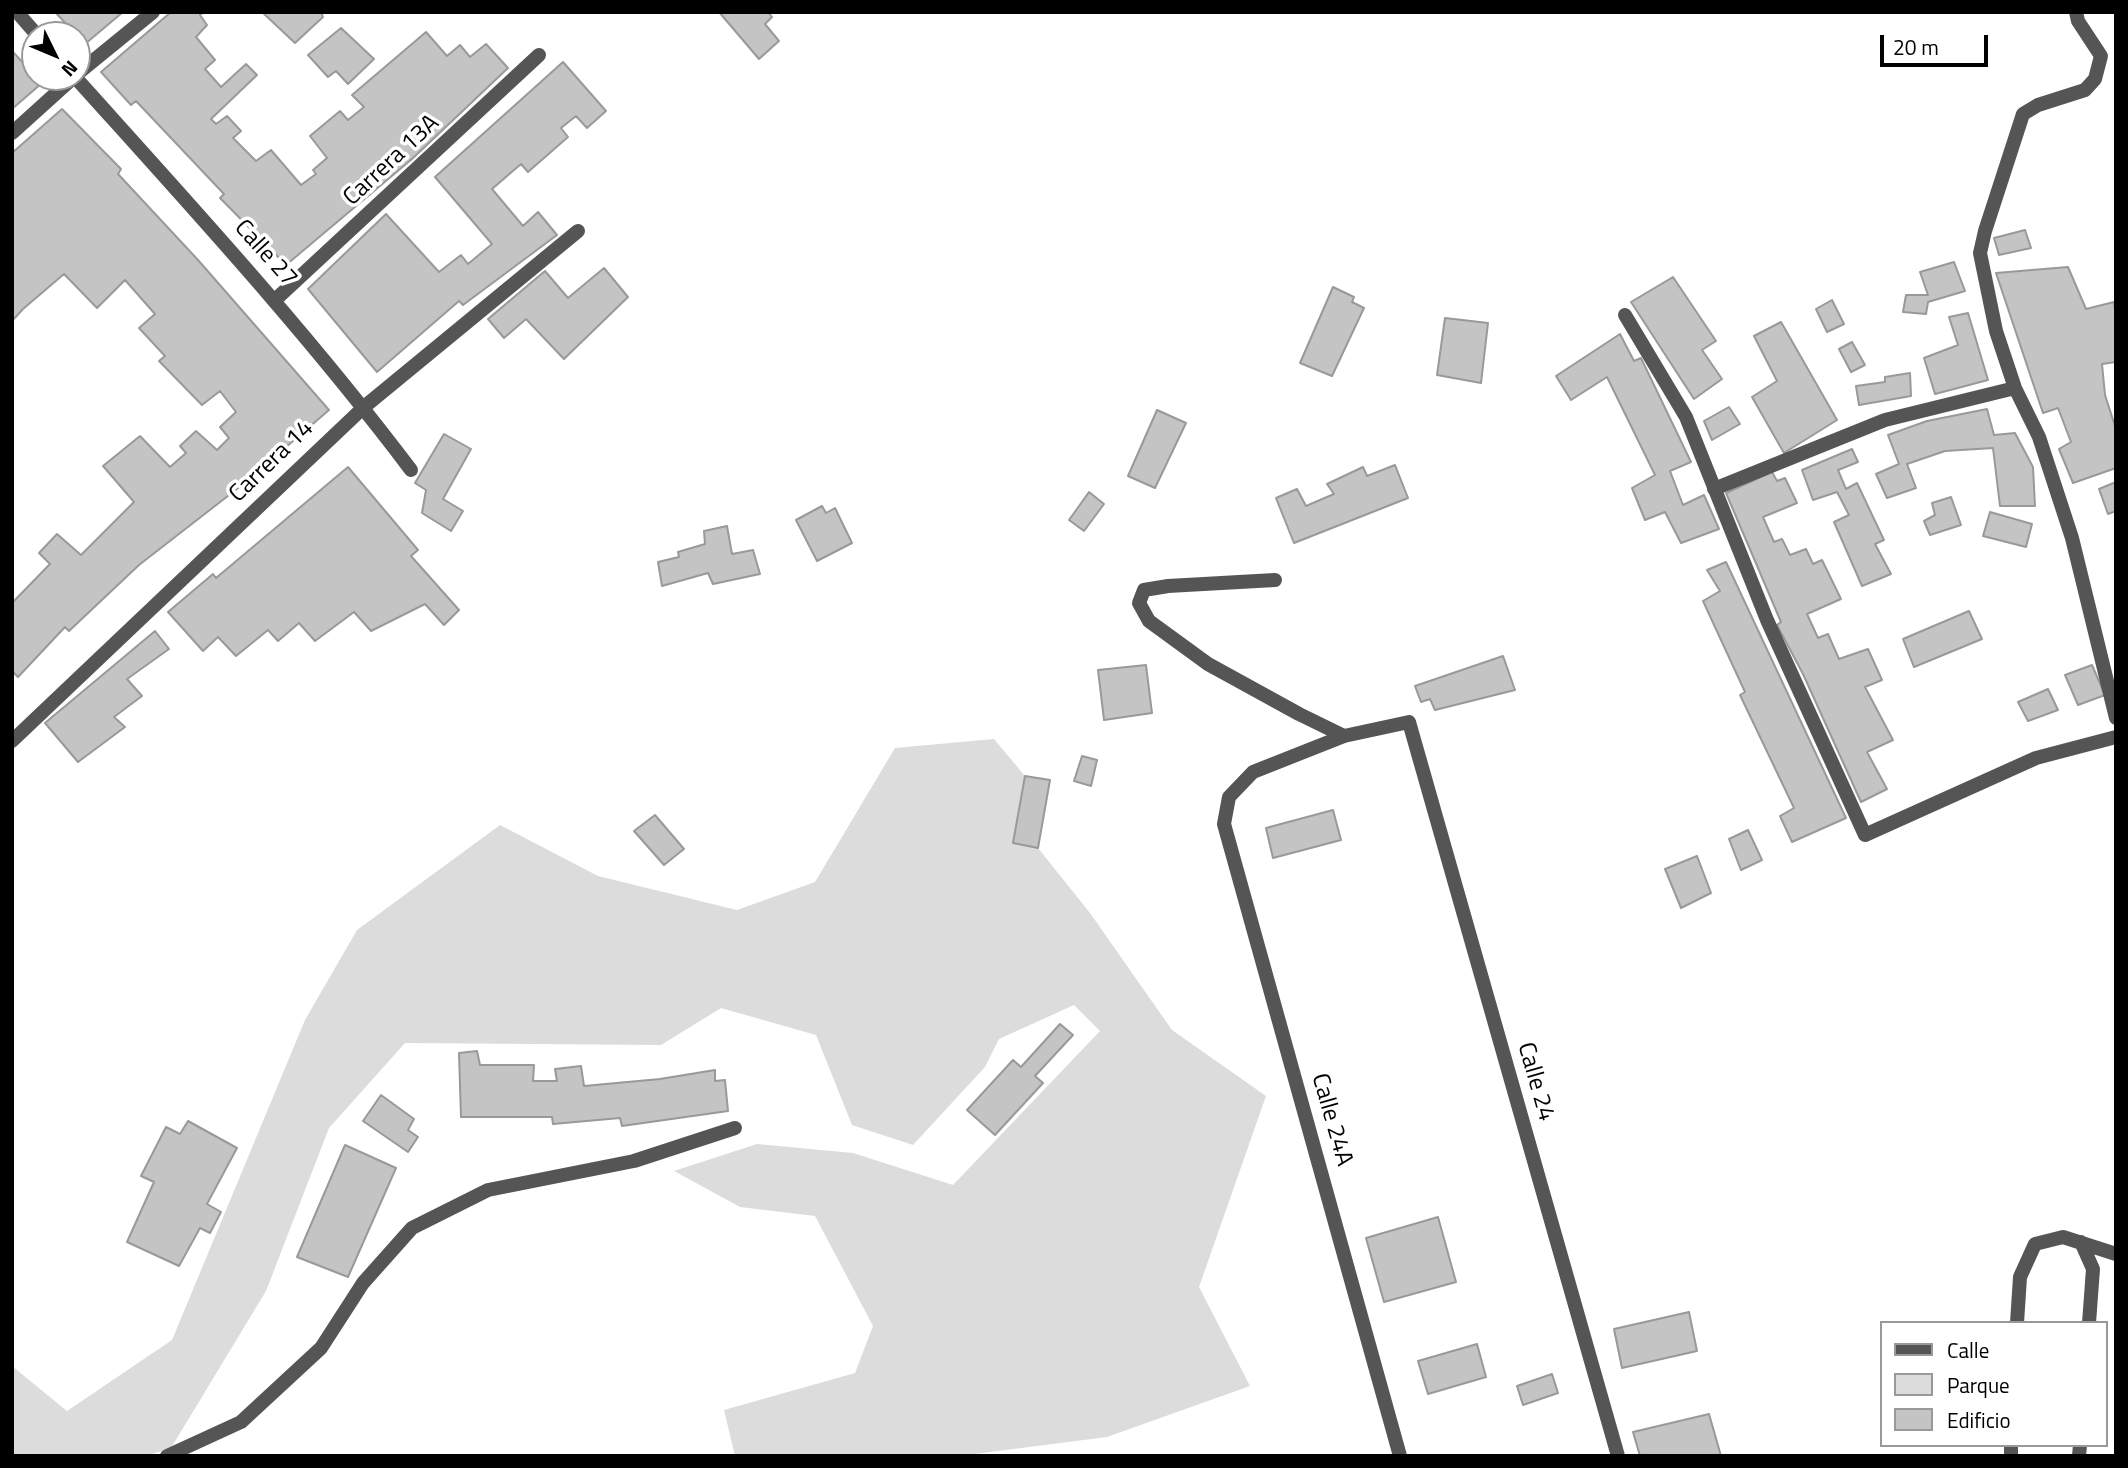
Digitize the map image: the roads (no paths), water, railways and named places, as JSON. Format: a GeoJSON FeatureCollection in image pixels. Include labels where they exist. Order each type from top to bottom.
{"type":"FeatureCollection","features":[{"type":"Feature","properties":{"kind":"street"},"geometry":{"type":"LineString","coordinates":[[91,63],[153,12]]}},
{"type":"Feature","properties":{"kind":"street"},"geometry":{"type":"LineString","coordinates":[[2076,12],[2078,21],[2101,56],[2095,79],[2085,90],[2038,105],[2024,114],[1980,253],[1996,331],[2015,388],[2039,437],[2072,538],[2116,719]]}},
{"type":"Feature","properties":{"kind":"street","name":"Carrera 13A"},"geometry":{"type":"LineString","coordinates":[[275,300],[539,55]]}},
{"type":"Feature","properties":{"kind":"street"},"geometry":{"type":"LineString","coordinates":[[12,133],[58,91]]}},
{"type":"Feature","properties":{"kind":"street","name":"Calle 27"},"geometry":{"type":"LineString","coordinates":[[88,91],[275,300],[364,407],[411,470]]}},
{"type":"Feature","properties":{"kind":"street","name":"Carrera 14"},"geometry":{"type":"LineString","coordinates":[[12,741],[364,407],[578,231]]}},
{"type":"Feature","properties":{"kind":"street"},"geometry":{"type":"LineString","coordinates":[[1625,316],[1686,416],[1767,620],[1864,835],[2036,758],[2116,737]]}},
{"type":"Feature","properties":{"kind":"street"},"geometry":{"type":"LineString","coordinates":[[1714,489],[1885,420],[2015,388]]}},
{"type":"Feature","properties":{"kind":"street"},"geometry":{"type":"LineString","coordinates":[[1276,580],[1168,586],[1144,590],[1139,603],[1149,621],[1208,664],[1299,715],[1344,736]]}},
{"type":"Feature","properties":{"kind":"street","name":"Calle 24"},"geometry":{"type":"LineString","coordinates":[[1344,736],[1409,722],[1618,1456]]}},
{"type":"Feature","properties":{"kind":"street","name":"Calle 24A"},"geometry":{"type":"LineString","coordinates":[[1344,736],[1253,772],[1228,797],[1224,824],[1400,1456]]}},
{"type":"Feature","properties":{"kind":"street"},"geometry":{"type":"LineString","coordinates":[[167,1456],[241,1422],[321,1348],[363,1283],[412,1228],[488,1190],[634,1161],[735,1128]]}},
{"type":"Feature","properties":{"kind":"street"},"geometry":{"type":"LineString","coordinates":[[2017,1321],[2020,1277],[2035,1244],[2063,1237],[2116,1254]]}},
{"type":"Feature","properties":{"kind":"street"},"geometry":{"type":"LineString","coordinates":[[2081,1242],[2093,1269],[2089,1321]]}}]}
